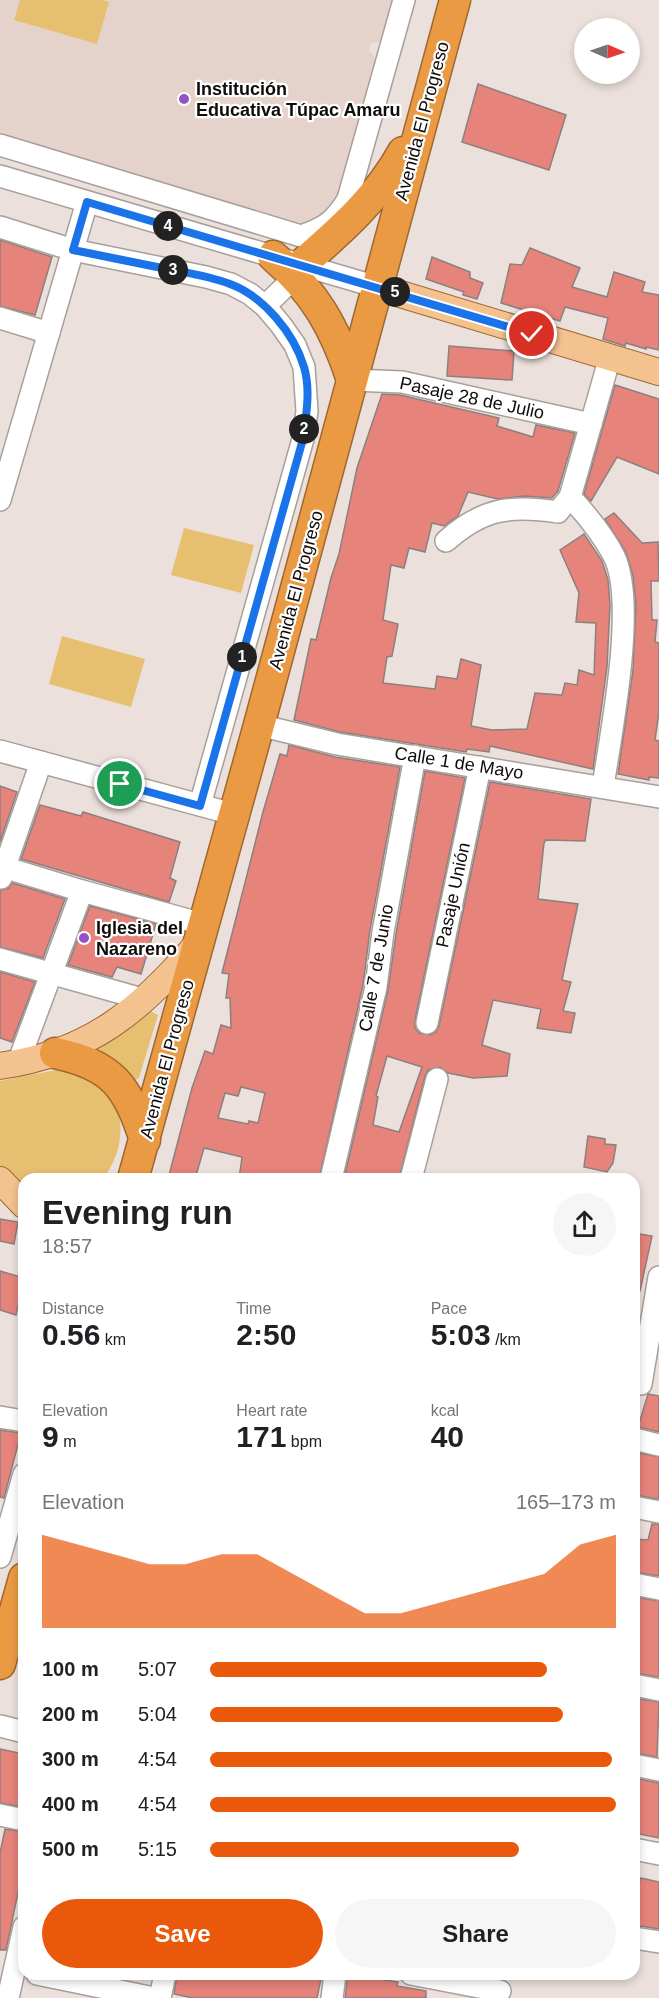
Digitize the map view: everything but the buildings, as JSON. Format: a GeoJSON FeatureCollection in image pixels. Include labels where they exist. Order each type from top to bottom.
{"type":"FeatureCollection","features":[{"type":"Feature","properties":{"kind":"highway","name":"Avenida El Progreso"},"geometry":{"type":"LineString","coordinates":[[135,1173],[259,725],[455,0]]}},
{"type":"Feature","properties":{"kind":"highway"},"geometry":{"type":"LineString","coordinates":[[352,380],[340,343],[313,297],[290,266],[346,224],[381,188],[423,116]]}},
{"type":"Feature","properties":{"kind":"highway"},"geometry":{"type":"LineString","coordinates":[[55,1053],[82,1059],[99,1067],[114,1079],[127,1095],[145,1140]]}},
{"type":"Feature","properties":{"kind":"highway"},"geometry":{"type":"LineString","coordinates":[[10,1649],[18,1608]]}},
{"type":"Feature","properties":{"kind":"main road"},"geometry":{"type":"LineString","coordinates":[[377,287],[659,372]]}},
{"type":"Feature","properties":{"kind":"main road"},"geometry":{"type":"LineString","coordinates":[[9,1065],[55,1053],[117,1023],[146,1000],[202,932]]}},
{"type":"Feature","properties":{"kind":"main road"},"geometry":{"type":"LineString","coordinates":[[0,1180],[18,1199]]}},
{"type":"Feature","properties":{"kind":"street"},"geometry":{"type":"LineString","coordinates":[[0,145],[301,236],[321,229],[338,215],[348,199],[404,0]]}},
{"type":"Feature","properties":{"kind":"street"},"geometry":{"type":"LineString","coordinates":[[0,176],[290,266],[377,287]]}},
{"type":"Feature","properties":{"kind":"street"},"geometry":{"type":"LineString","coordinates":[[0,500],[4,472],[49,333],[87,202]]}},
{"type":"Feature","properties":{"kind":"street"},"geometry":{"type":"LineString","coordinates":[[0,227],[73,250],[231,284],[265,306],[295,345],[304,367],[307,386],[303,439],[200,806]]}},
{"type":"Feature","properties":{"kind":"street"},"geometry":{"type":"LineString","coordinates":[[265,306],[290,266]]}},
{"type":"Feature","properties":{"kind":"street"},"geometry":{"type":"LineString","coordinates":[[0,318],[49,333]]}},
{"type":"Feature","properties":{"kind":"street"},"geometry":{"type":"LineString","coordinates":[[446,541],[477,517],[512,509],[533,508],[558,512],[570,497],[610,357]]}},
{"type":"Feature","properties":{"kind":"street","name":"Pasaje 28 de Julio"},"geometry":{"type":"LineString","coordinates":[[352,380],[402,382],[591,424]]}},
{"type":"Feature","properties":{"kind":"street"},"geometry":{"type":"LineString","coordinates":[[570,497],[585,513],[615,558],[621,582],[623,617],[618,682],[603,786]]}},
{"type":"Feature","properties":{"kind":"street","name":"Calle 1 de Mayo"},"geometry":{"type":"LineString","coordinates":[[259,725],[338,744],[659,796]]}},
{"type":"Feature","properties":{"kind":"street"},"geometry":{"type":"LineString","coordinates":[[0,751],[234,814]]}},
{"type":"Feature","properties":{"kind":"street","name":"Calle 7 de Junio"},"geometry":{"type":"LineString","coordinates":[[332,1173],[376,987],[383,932],[415,756]]}},
{"type":"Feature","properties":{"kind":"street"},"geometry":{"type":"LineString","coordinates":[[41,762],[2,871],[82,891],[202,932]]}},
{"type":"Feature","properties":{"kind":"street","name":"Pasaje Unión"},"geometry":{"type":"LineString","coordinates":[[427,1023],[480,767]]}},
{"type":"Feature","properties":{"kind":"street"},"geometry":{"type":"LineString","coordinates":[[9,1065],[51,974],[82,891]]}},
{"type":"Feature","properties":{"kind":"street"},"geometry":{"type":"LineString","coordinates":[[0,959],[146,1000]]}},
{"type":"Feature","properties":{"kind":"street"},"geometry":{"type":"LineString","coordinates":[[413,1173],[437,1080]]}},
{"type":"Feature","properties":{"kind":"street"},"geometry":{"type":"LineString","coordinates":[[641,1384],[643,1323],[659,1277]]}},
{"type":"Feature","properties":{"kind":"street"},"geometry":{"type":"LineString","coordinates":[[0,1417],[18,1420]]}},
{"type":"Feature","properties":{"kind":"street"},"geometry":{"type":"LineString","coordinates":[[640,1440],[659,1445]]}},
{"type":"Feature","properties":{"kind":"street"},"geometry":{"type":"LineString","coordinates":[[0,1557],[18,1495]]}},
{"type":"Feature","properties":{"kind":"street"},"geometry":{"type":"LineString","coordinates":[[640,1508],[659,1512]]}},
{"type":"Feature","properties":{"kind":"street"},"geometry":{"type":"LineString","coordinates":[[640,1585],[659,1589]]}},
{"type":"Feature","properties":{"kind":"street"},"geometry":{"type":"LineString","coordinates":[[640,1686],[659,1690]]}},
{"type":"Feature","properties":{"kind":"street"},"geometry":{"type":"LineString","coordinates":[[0,1726],[18,1730]]}},
{"type":"Feature","properties":{"kind":"street"},"geometry":{"type":"LineString","coordinates":[[640,1766],[659,1770]]}},
{"type":"Feature","properties":{"kind":"street"},"geometry":{"type":"LineString","coordinates":[[0,1815],[18,1820]]}},
{"type":"Feature","properties":{"kind":"street"},"geometry":{"type":"LineString","coordinates":[[640,1850],[659,1854]]}},
{"type":"Feature","properties":{"kind":"street"},"geometry":{"type":"LineString","coordinates":[[640,1939],[659,1942]]}},
{"type":"Feature","properties":{"kind":"street"},"geometry":{"type":"LineString","coordinates":[[8,1998],[18,1950]]}},
{"type":"Feature","properties":{"kind":"street"},"geometry":{"type":"LineString","coordinates":[[67,1980],[154,1998]]}},
{"type":"Feature","properties":{"kind":"street"},"geometry":{"type":"LineString","coordinates":[[160,1998],[164,1980]]}},
{"type":"Feature","properties":{"kind":"street"},"geometry":{"type":"LineString","coordinates":[[332,1998],[334,1980]]}},
{"type":"Feature","properties":{"kind":"street"},"geometry":{"type":"LineString","coordinates":[[449,1980],[500,1988]]}},
{"type":"Feature","properties":{"kind":"shaded area","name":"Institución Educativa Túpac Amaru"},"geometry":{"type":"Polygon","coordinates":[[[0,0],[398,0],[382,42],[371,43],[369,51],[378,64],[341,205],[308,223],[297,222],[0,133],[0,0]]]}},
{"type":"Feature","properties":{"kind":"shaded area"},"geometry":{"type":"Polygon","coordinates":[[[20,0],[102,0],[109,2],[97,44],[14,20],[20,0]]]}},
{"type":"Feature","properties":{"kind":"shaded area"},"geometry":{"type":"Polygon","coordinates":[[[184,528],[254,545],[241,593],[171,575],[184,528]]]}},
{"type":"Feature","properties":{"kind":"shaded area"},"geometry":{"type":"Polygon","coordinates":[[[62,636],[145,659],[131,707],[49,684],[62,636]]]}},
{"type":"Feature","properties":{"kind":"shaded area"},"geometry":{"type":"Polygon","coordinates":[[[147,1009],[158,1015],[139,1078],[132,1082],[103,1056],[98,1048],[147,1009]]]}},
{"type":"Feature","properties":{"kind":"shaded area"},"geometry":{"type":"Polygon","coordinates":[[[56,1070],[77,1073],[95,1080],[108,1092],[116,1107],[120,1124],[120,1142],[114,1161],[107,1173],[18,1173],[18,1186],[0,1171],[0,1081],[56,1070]]]}},
{"type":"Feature","properties":{"kind":"place","name":"Institución Educativa Túpac Amaru"},"geometry":{"type":"Point","coordinates":[184,99]}},
{"type":"Feature","properties":{"kind":"place","name":"Iglesia del Nazareno"},"geometry":{"type":"Point","coordinates":[84,938]}},
{"type":"Feature","properties":{"kind":"route"},"geometry":{"type":"LineString","coordinates":[[120,784],[200,806],[303,439],[307,411],[307,386],[304,367],[295,345],[265,306],[250,294],[231,284],[206,277],[73,250],[87,202],[532,334]]}}]}
